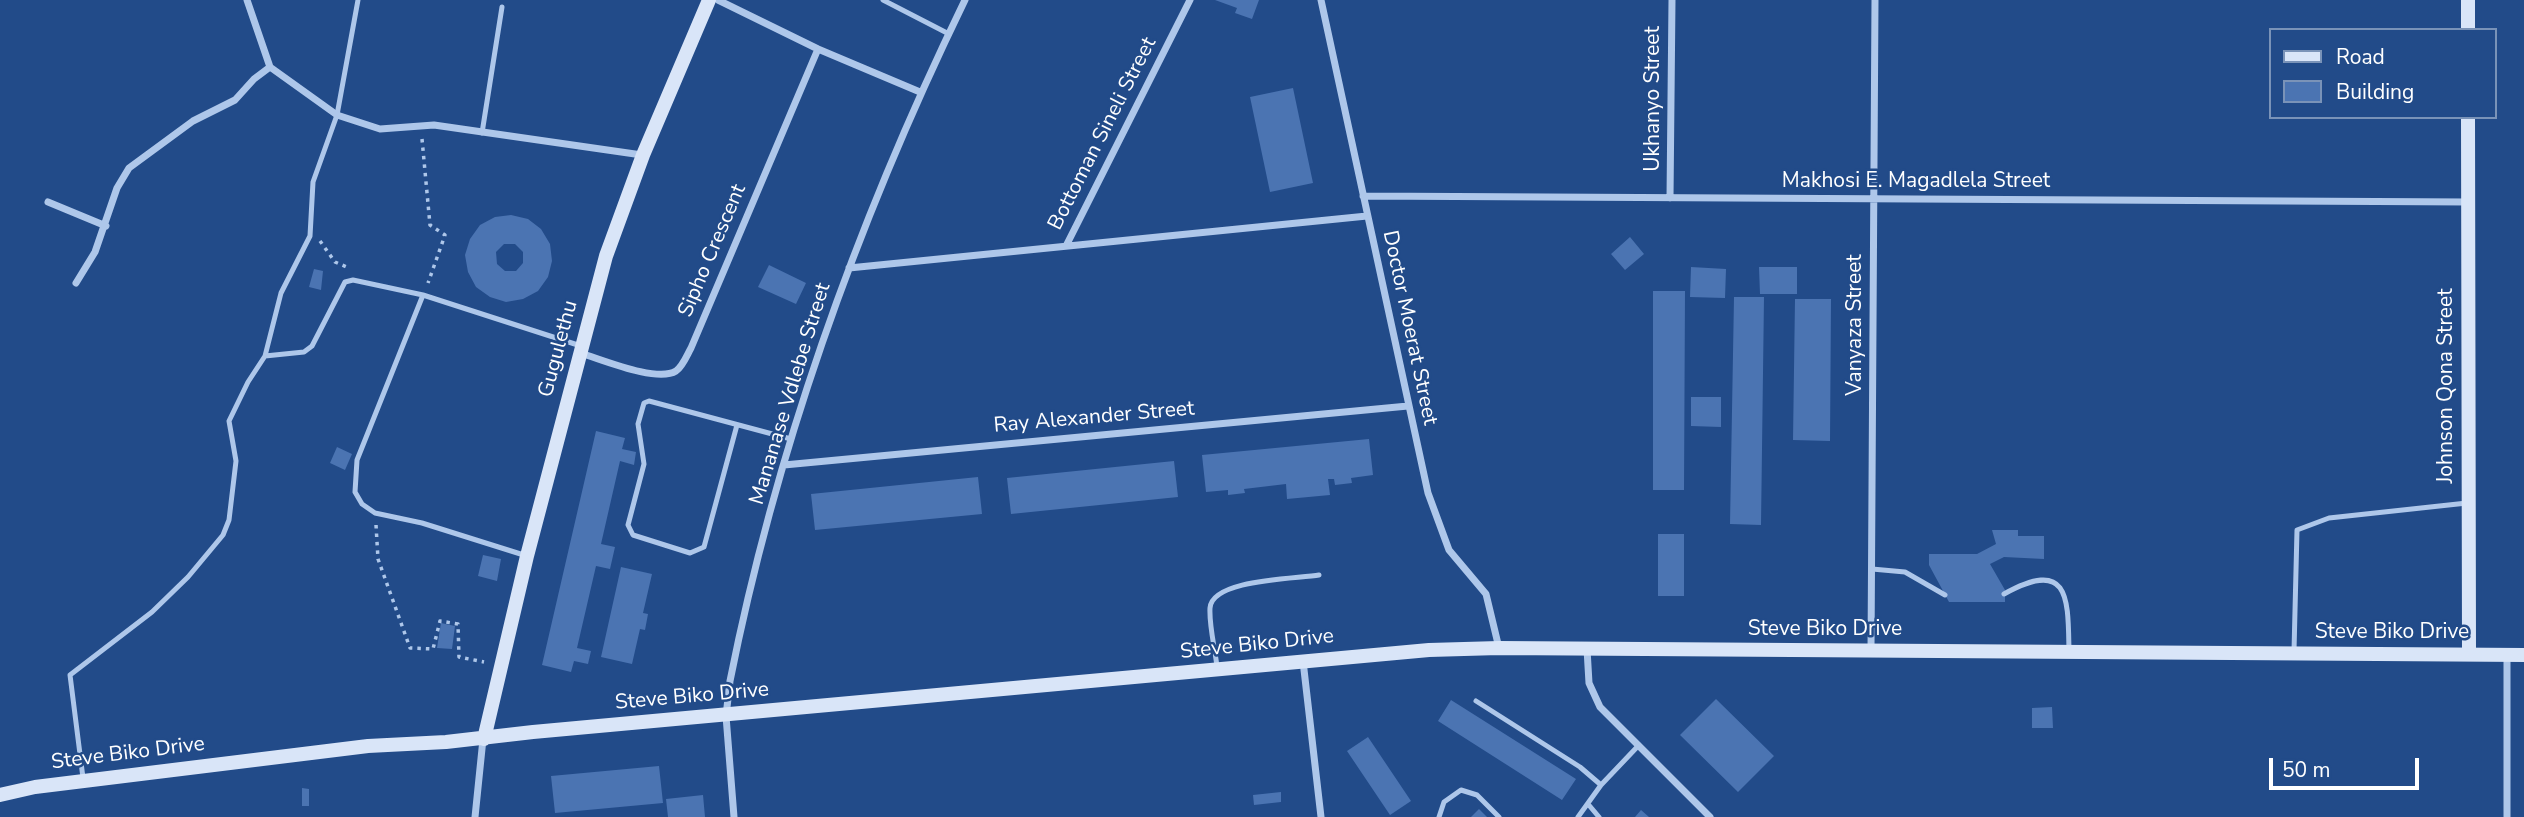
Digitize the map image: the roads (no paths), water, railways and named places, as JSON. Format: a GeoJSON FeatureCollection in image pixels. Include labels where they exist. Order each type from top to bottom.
{"type":"FeatureCollection","features":[{"type":"Feature","properties":{"kind":"main road","name":"Gugulethu"},"geometry":{"type":"LineString","coordinates":[[484,739],[527,556],[606,256],[643,155],[709,0]]}},
{"type":"Feature","properties":{"kind":"main road"},"geometry":{"type":"LineString","coordinates":[[2468,0],[2468,28]]}},
{"type":"Feature","properties":{"kind":"main road","name":"Johnson Qona Street"},"geometry":{"type":"LineString","coordinates":[[2468,119],[2469,654]]}},
{"type":"Feature","properties":{"kind":"main road","name":"Steve Biko Drive"},"geometry":{"type":"LineString","coordinates":[[0,794],[83,781],[368,746],[484,739],[1303,661],[1499,648],[2524,655]]}},
{"type":"Feature","properties":{"kind":"street"},"geometry":{"type":"LineString","coordinates":[[247,0],[270,67],[337,115],[380,129],[434,125],[643,155]]}},
{"type":"Feature","properties":{"kind":"street"},"geometry":{"type":"LineString","coordinates":[[718,0],[818,49],[920,92]]}},
{"type":"Feature","properties":{"kind":"street","name":"Mananase Vdlebe Street"},"geometry":{"type":"LineString","coordinates":[[734,817],[726,716],[734,660],[791,439],[849,268],[920,92],[965,0]]}},
{"type":"Feature","properties":{"kind":"street","name":"Bottoman Sineli Street"},"geometry":{"type":"LineString","coordinates":[[1066,246],[1190,0]]}},
{"type":"Feature","properties":{"kind":"street","name":"Doctor Moerat Street"},"geometry":{"type":"LineString","coordinates":[[1321,0],[1428,493],[1450,550],[1486,594],[1499,648]]}},
{"type":"Feature","properties":{"kind":"street","name":"Ukhanyo Street"},"geometry":{"type":"LineString","coordinates":[[1670,198],[1672,0]]}},
{"type":"Feature","properties":{"kind":"street","name":"Vanyaza Street"},"geometry":{"type":"LineString","coordinates":[[1871,651],[1875,0]]}},
{"type":"Feature","properties":{"kind":"street","name":"Sipho Crescent"},"geometry":{"type":"LineString","coordinates":[[580,349],[650,374],[668,374],[680,367],[691,348],[818,49]]}},
{"type":"Feature","properties":{"kind":"street"},"geometry":{"type":"LineString","coordinates":[[76,283],[106,226],[117,188],[129,169],[193,121],[236,100],[270,67]]}},
{"type":"Feature","properties":{"kind":"street","name":"Makhosi E. Magadlela Street"},"geometry":{"type":"LineString","coordinates":[[1363,196],[2469,202]]}},
{"type":"Feature","properties":{"kind":"street"},"geometry":{"type":"LineString","coordinates":[[48,202],[106,226]]}},
{"type":"Feature","properties":{"kind":"street"},"geometry":{"type":"LineString","coordinates":[[849,268],[1367,216]]}},
{"type":"Feature","properties":{"kind":"street","name":"Ray Alexander Street"},"geometry":{"type":"LineString","coordinates":[[784,465],[1408,406]]}},
{"type":"Feature","properties":{"kind":"street"},"geometry":{"type":"LineString","coordinates":[[1587,649],[1589,683],[1600,706],[1710,817]]}},
{"type":"Feature","properties":{"kind":"street"},"geometry":{"type":"LineString","coordinates":[[2507,654],[2508,817]]}},
{"type":"Feature","properties":{"kind":"street"},"geometry":{"type":"LineString","coordinates":[[1303,661],[1321,817]]}},
{"type":"Feature","properties":{"kind":"street"},"geometry":{"type":"LineString","coordinates":[[475,817],[484,739]]}},
{"type":"Feature","properties":{"kind":"lane"},"geometry":{"type":"LineString","coordinates":[[83,781],[70,676],[152,612],[197,567],[223,535],[229,520],[236,461],[229,427],[231,416],[265,356],[281,293],[310,236],[313,182],[337,115],[358,0]]}},
{"type":"Feature","properties":{"kind":"lane"},"geometry":{"type":"LineString","coordinates":[[883,0],[949,34]]}},
{"type":"Feature","properties":{"kind":"lane"},"geometry":{"type":"LineString","coordinates":[[482,133],[502,7]]}},
{"type":"Feature","properties":{"kind":"lane"},"geometry":{"type":"LineString","coordinates":[[265,356],[303,352],[312,346],[342,284],[354,280],[423,295],[580,349]]}},
{"type":"Feature","properties":{"kind":"lane"},"geometry":{"type":"LineString","coordinates":[[423,295],[357,460],[355,492],[362,504],[375,513],[422,523],[527,556]]}},
{"type":"Feature","properties":{"kind":"lane"},"geometry":{"type":"LineString","coordinates":[[737,425],[704,547],[690,552],[633,535],[628,525],[644,464],[638,424],[641,405],[649,401],[791,439]]}},
{"type":"Feature","properties":{"kind":"lane"},"geometry":{"type":"LineString","coordinates":[[2294,654],[2297,530],[2329,518],[2468,503]]}},
{"type":"Feature","properties":{"kind":"lane"},"geometry":{"type":"LineString","coordinates":[[1872,569],[1905,572],[1945,595]]}},
{"type":"Feature","properties":{"kind":"lane"},"geometry":{"type":"LineString","coordinates":[[1218,671],[1210,606],[1216,595],[1235,585],[1319,575]]}},
{"type":"Feature","properties":{"kind":"lane"},"geometry":{"type":"LineString","coordinates":[[2004,594],[2034,581],[2054,582],[2061,587],[2068,612],[2069,652]]}},
{"type":"Feature","properties":{"kind":"lane"},"geometry":{"type":"LineString","coordinates":[[1476,701],[1580,767],[1601,785]]}},
{"type":"Feature","properties":{"kind":"lane"},"geometry":{"type":"LineString","coordinates":[[1578,817],[1601,785],[1639,745]]}},
{"type":"Feature","properties":{"kind":"lane"},"geometry":{"type":"LineString","coordinates":[[1440,817],[1444,802],[1461,790],[1477,795],[1499,817]]}},
{"type":"Feature","properties":{"kind":"lane"},"geometry":{"type":"LineString","coordinates":[[1588,804],[1599,817]]}}]}
